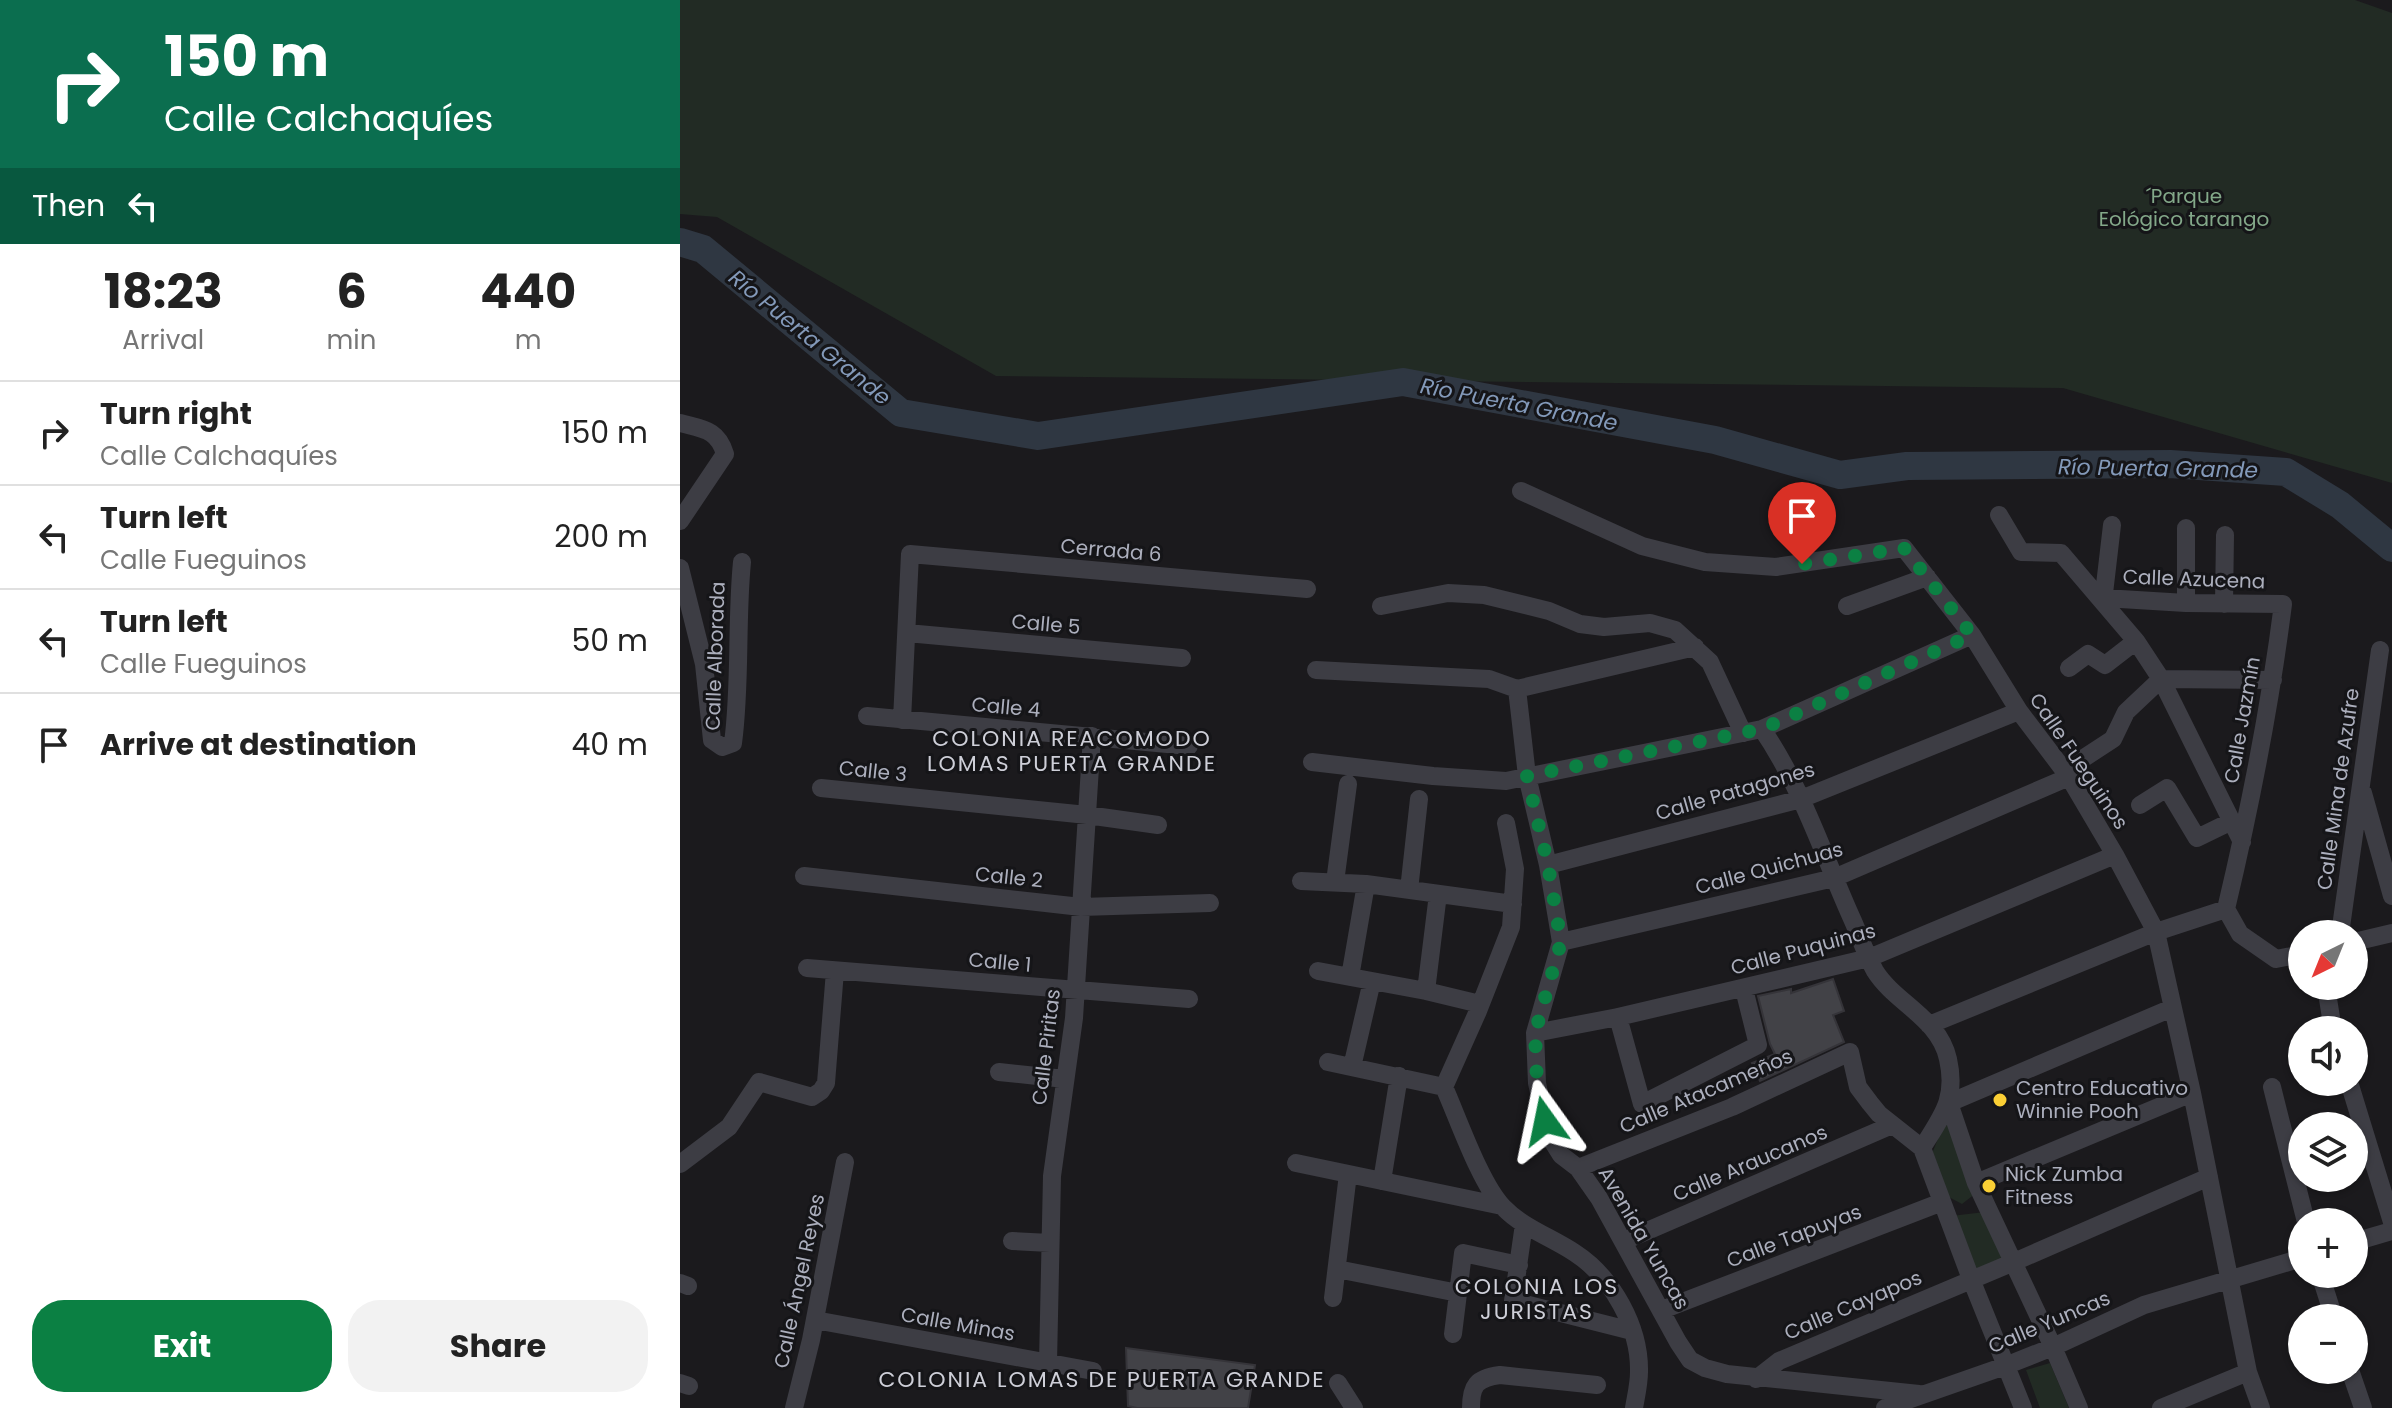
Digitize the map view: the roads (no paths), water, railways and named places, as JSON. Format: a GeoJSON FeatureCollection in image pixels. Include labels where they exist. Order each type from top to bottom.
{"type":"FeatureCollection","features":[{"type":"Feature","properties":{"kind":"street"},"geometry":{"type":"LineString","coordinates":[[680,423],[711,432],[722,442],[725,454],[680,521]]}},
{"type":"Feature","properties":{"kind":"street","name":"Calle Fueguinos"},"geometry":{"type":"LineString","coordinates":[[1521,491],[1642,546],[1705,562],[1776,567],[1904,548],[1972,635],[2019,711],[2066,774],[2115,855],[2156,932],[2248,1372],[2261,1408]]}},
{"type":"Feature","properties":{"kind":"street"},"geometry":{"type":"LineString","coordinates":[[1999,515],[2021,552],[2061,553],[2136,641],[2161,679],[2242,842]]}},
{"type":"Feature","properties":{"kind":"street"},"geometry":{"type":"LineString","coordinates":[[2104,600],[2112,525]]}},
{"type":"Feature","properties":{"kind":"street"},"geometry":{"type":"LineString","coordinates":[[2186,528],[2186,603]]}},
{"type":"Feature","properties":{"kind":"street"},"geometry":{"type":"LineString","coordinates":[[2224,604],[2225,535]]}},
{"type":"Feature","properties":{"kind":"street","name":"Cerrada 6"},"geometry":{"type":"LineString","coordinates":[[907,633],[910,554],[1307,589]]}},
{"type":"Feature","properties":{"kind":"street","name":"Calle Alborada"},"geometry":{"type":"LineString","coordinates":[[680,568],[704,664],[712,740],[722,747],[733,743],[736,719],[738,602],[742,562]]}},
{"type":"Feature","properties":{"kind":"street"},"geometry":{"type":"LineString","coordinates":[[1847,606],[1927,577]]}},
{"type":"Feature","properties":{"kind":"street"},"geometry":{"type":"LineString","coordinates":[[1381,606],[1448,593],[1484,595],[1549,611],[1580,624],[1604,627],[1650,623],[1675,630],[1710,662],[1753,731],[1778,752],[1876,973],[1940,1039],[1950,1074],[1949,1103],[1976,1183],[2079,1408]]}},
{"type":"Feature","properties":{"kind":"street","name":"Calle Azucena"},"geometry":{"type":"LineString","coordinates":[[2104,600],[2283,604]]}},
{"type":"Feature","properties":{"kind":"street","name":"Calle Jazmín"},"geometry":{"type":"LineString","coordinates":[[2226,909],[2273,680],[2283,604]]}},
{"type":"Feature","properties":{"kind":"street"},"geometry":{"type":"LineString","coordinates":[[902,720],[907,633]]}},
{"type":"Feature","properties":{"kind":"street","name":"Calle 5"},"geometry":{"type":"LineString","coordinates":[[907,633],[1182,658]]}},
{"type":"Feature","properties":{"kind":"street"},"geometry":{"type":"LineString","coordinates":[[1312,762],[1506,781],[1753,731],[1972,635]]}},
{"type":"Feature","properties":{"kind":"street"},"geometry":{"type":"LineString","coordinates":[[2069,668],[2088,654],[2105,665],[2136,641]]}},
{"type":"Feature","properties":{"kind":"street"},"geometry":{"type":"LineString","coordinates":[[1316,670],[1489,679],[1517,689],[1695,647]]}},
{"type":"Feature","properties":{"kind":"street","name":"Calle Mina de Azufre"},"geometry":{"type":"LineString","coordinates":[[2342,920],[2380,650]]}},
{"type":"Feature","properties":{"kind":"street"},"geometry":{"type":"LineString","coordinates":[[2161,679],[2273,680]]}},
{"type":"Feature","properties":{"kind":"street","name":"Calle Quichuas"},"geometry":{"type":"LineString","coordinates":[[1561,942],[1834,878],[2066,774],[2113,739],[2126,712],[2161,679]]}},
{"type":"Feature","properties":{"kind":"street","name":"Avenida Yuncas"},"geometry":{"type":"LineString","coordinates":[[1517,689],[1527,776],[1548,865],[1561,942],[1535,1033],[1537,1083],[1551,1139],[1561,1155],[1578,1168],[1599,1198],[1690,1360],[1705,1368],[1756,1379],[1919,1394]]}},
{"type":"Feature","properties":{"kind":"street","name":"Calle Patagones"},"geometry":{"type":"LineString","coordinates":[[1548,865],[1801,799],[2019,711]]}},
{"type":"Feature","properties":{"kind":"street","name":"Calle 4"},"geometry":{"type":"LineString","coordinates":[[867,716],[1189,746]]}},
{"type":"Feature","properties":{"kind":"street","name":"Calle Piritas"},"geometry":{"type":"LineString","coordinates":[[1048,1363],[1052,1176],[1076,991],[1092,736]]}},
{"type":"Feature","properties":{"kind":"street"},"geometry":{"type":"LineString","coordinates":[[1335,882],[1348,784]]}},
{"type":"Feature","properties":{"kind":"street"},"geometry":{"type":"LineString","coordinates":[[2361,786],[2392,896]]}},
{"type":"Feature","properties":{"kind":"street","name":"Calle 3"},"geometry":{"type":"LineString","coordinates":[[821,788],[1158,825]]}},
{"type":"Feature","properties":{"kind":"street"},"geometry":{"type":"LineString","coordinates":[[2140,805],[2167,788],[2197,838],[2232,821]]}},
{"type":"Feature","properties":{"kind":"street"},"geometry":{"type":"LineString","coordinates":[[1409,890],[1419,799]]}},
{"type":"Feature","properties":{"kind":"street"},"geometry":{"type":"LineString","coordinates":[[1506,823],[1515,869],[1511,927],[1444,1087],[1483,1176],[1502,1206],[1524,1224],[1577,1254],[1606,1280],[1622,1304],[1632,1331],[1639,1369],[1634,1408]]}},
{"type":"Feature","properties":{"kind":"street","name":"Calle Puquinas"},"geometry":{"type":"LineString","coordinates":[[1535,1033],[1744,989],[1869,958],[2115,855]]}},
{"type":"Feature","properties":{"kind":"street","name":"Calle 2"},"geometry":{"type":"LineString","coordinates":[[804,876],[1081,907],[1210,903]]}},
{"type":"Feature","properties":{"kind":"street"},"geometry":{"type":"LineString","coordinates":[[1301,881],[1366,884],[1513,904]]}},
{"type":"Feature","properties":{"kind":"street"},"geometry":{"type":"LineString","coordinates":[[1350,977],[1366,884]]}},
{"type":"Feature","properties":{"kind":"street"},"geometry":{"type":"LineString","coordinates":[[1426,991],[1438,894]]}},
{"type":"Feature","properties":{"kind":"street"},"geometry":{"type":"LineString","coordinates":[[1929,1025],[2156,932],[2226,909],[2240,934],[2276,959],[2288,957]]}},
{"type":"Feature","properties":{"kind":"street"},"geometry":{"type":"LineString","coordinates":[[2368,939],[2392,933]]}},
{"type":"Feature","properties":{"kind":"street","name":"Calle 1"},"geometry":{"type":"LineString","coordinates":[[807,968],[1189,999]]}},
{"type":"Feature","properties":{"kind":"street"},"geometry":{"type":"LineString","coordinates":[[680,1164],[729,1127],[759,1082],[812,1097],[821,1091],[826,1083],[835,971]]}},
{"type":"Feature","properties":{"kind":"street"},"geometry":{"type":"LineString","coordinates":[[1318,971],[1480,1004]]}},
{"type":"Feature","properties":{"kind":"street"},"geometry":{"type":"LineString","coordinates":[[1352,1067],[1372,981]]}},
{"type":"Feature","properties":{"kind":"street"},"geometry":{"type":"LineString","coordinates":[[1618,1017],[1642,1104],[1758,1045],[1744,989]]}},
{"type":"Feature","properties":{"kind":"street"},"geometry":{"type":"LineString","coordinates":[[1922,1148],[1949,1103],[2172,1008]]}},
{"type":"Feature","properties":{"kind":"street","name":"Calle Atacameños"},"geometry":{"type":"LineString","coordinates":[[1578,1168],[1732,1107],[1850,1052],[1858,1087],[1892,1125]]}},
{"type":"Feature","properties":{"kind":"street"},"geometry":{"type":"LineString","coordinates":[[1328,1062],[1444,1087]]}},
{"type":"Feature","properties":{"kind":"street"},"geometry":{"type":"LineString","coordinates":[[999,1072],[1065,1079]]}},
{"type":"Feature","properties":{"kind":"street"},"geometry":{"type":"LineString","coordinates":[[1382,1181],[1399,1076]]}},
{"type":"Feature","properties":{"kind":"street"},"geometry":{"type":"LineString","coordinates":[[2272,1087],[2302,1208]]}},
{"type":"Feature","properties":{"kind":"street"},"geometry":{"type":"LineString","coordinates":[[1976,1183],[2192,1093]]}},
{"type":"Feature","properties":{"kind":"street"},"geometry":{"type":"LineString","coordinates":[[2353,1096],[2392,1222]]}},
{"type":"Feature","properties":{"kind":"street"},"geometry":{"type":"LineString","coordinates":[[1892,1125],[1922,1148],[2023,1408]]}},
{"type":"Feature","properties":{"kind":"street","name":"Calle Araucanos"},"geometry":{"type":"LineString","coordinates":[[1624,1241],[1892,1125]]}},
{"type":"Feature","properties":{"kind":"street","name":"Calle Ángel Reyes"},"geometry":{"type":"LineString","coordinates":[[794,1408],[815,1320],[845,1162]]}},
{"type":"Feature","properties":{"kind":"street"},"geometry":{"type":"LineString","coordinates":[[1296,1163],[1502,1206]]}},
{"type":"Feature","properties":{"kind":"street"},"geometry":{"type":"LineString","coordinates":[[1333,1298],[1348,1174]]}},
{"type":"Feature","properties":{"kind":"street"},"geometry":{"type":"LineString","coordinates":[[2014,1262],[2209,1177]]}},
{"type":"Feature","properties":{"kind":"street","name":"Calle Tapuyas"},"geometry":{"type":"LineString","coordinates":[[1662,1310],[1942,1202]]}},
{"type":"Feature","properties":{"kind":"street"},"geometry":{"type":"LineString","coordinates":[[1524,1224],[1513,1301],[1632,1331]]}},
{"type":"Feature","properties":{"kind":"street"},"geometry":{"type":"LineString","coordinates":[[2368,1238],[2392,1231]]}},
{"type":"Feature","properties":{"kind":"street"},"geometry":{"type":"LineString","coordinates":[[1012,1241],[1050,1243]]}},
{"type":"Feature","properties":{"kind":"street"},"geometry":{"type":"LineString","coordinates":[[1453,1334],[1463,1253],[1519,1265]]}},
{"type":"Feature","properties":{"kind":"street","name":"Calle Cayapos"},"geometry":{"type":"LineString","coordinates":[[1756,1379],[1779,1361],[2014,1262]]}},
{"type":"Feature","properties":{"kind":"street","name":"Calle Yuncas"},"geometry":{"type":"LineString","coordinates":[[1885,1408],[2053,1347],[2144,1305],[2288,1262]]}},
{"type":"Feature","properties":{"kind":"street"},"geometry":{"type":"LineString","coordinates":[[1337,1269],[1458,1293]]}},
{"type":"Feature","properties":{"kind":"street","name":"Calle Minas"},"geometry":{"type":"LineString","coordinates":[[815,1320],[1093,1371]]}},
{"type":"Feature","properties":{"kind":"street"},"geometry":{"type":"LineString","coordinates":[[2161,1408],[2248,1372]]}},
{"type":"Feature","properties":{"kind":"street"},"geometry":{"type":"LineString","coordinates":[[1471,1408],[1471,1391],[1488,1376],[1597,1385]]}},
{"type":"Feature","properties":{"kind":"street"},"geometry":{"type":"LineString","coordinates":[[1338,1383],[1354,1408]]}},
{"type":"Feature","properties":{"kind":"street"},"geometry":{"type":"LineString","coordinates":[[2355,1384],[2363,1408]]}},
{"type":"Feature","properties":{"kind":"waterway","name":"Río Puerta Grande"},"geometry":{"type":"LineString","coordinates":[[680,242],[703,249],[901,413],[1038,436],[1403,382],[1715,440],[1840,475],[1907,466],[2170,464],[2286,472],[2340,505],[2392,548]]}},
{"type":"Feature","properties":{"kind":"place","name":"Centro Educativo Winnie Pooh"},"geometry":{"type":"Point","coordinates":[2000,1100]}},
{"type":"Feature","properties":{"kind":"place","name":"Nick Zumba Fitness"},"geometry":{"type":"Point","coordinates":[1989,1186]}},
{"type":"Feature","properties":{"kind":"district","name":"COLONIA REACOMODO LOMAS PUERTA GRANDE"},"geometry":{"type":"Point","coordinates":[1072,750]}},
{"type":"Feature","properties":{"kind":"district","name":"COLONIA LOS JURISTAS"},"geometry":{"type":"Point","coordinates":[1537,1298]}},
{"type":"Feature","properties":{"kind":"district","name":"COLONIA LOMAS DE PUERTA GRANDE"},"geometry":{"type":"Point","coordinates":[1102,1379]}},
{"type":"Feature","properties":{"kind":"park label","name":"´Parque Eológico tarango"},"geometry":{"type":"Point","coordinates":[2184,208]}}]}
